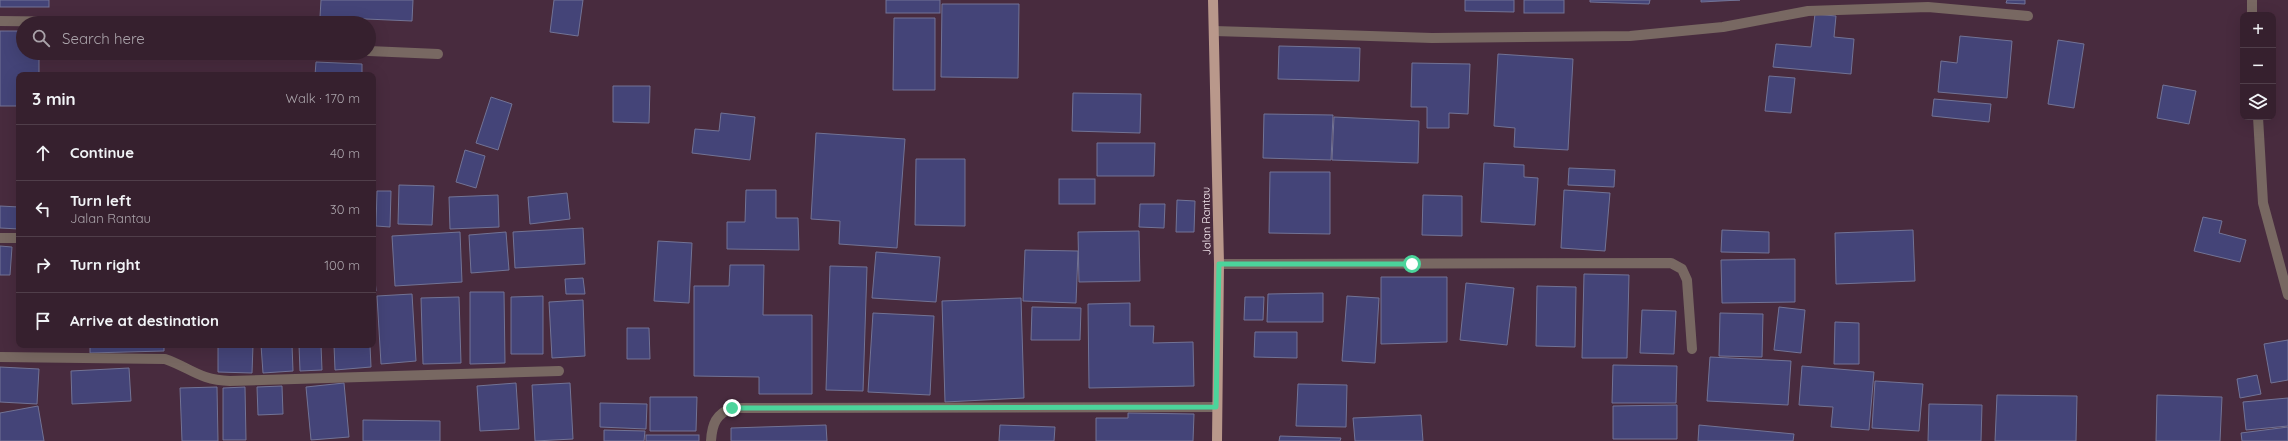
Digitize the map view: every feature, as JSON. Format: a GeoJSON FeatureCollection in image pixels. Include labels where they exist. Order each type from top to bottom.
{"type":"FeatureCollection","features":[{"type":"Feature","properties":{"kind":"main road","name":"Jalan Rantau"},"geometry":{"type":"LineString","coordinates":[[1213,0],[1219,264],[1216,407],[1217,441]]}},
{"type":"Feature","properties":{"kind":"street"},"geometry":{"type":"LineString","coordinates":[[2252,0],[2252,12]]}},
{"type":"Feature","properties":{"kind":"street"},"geometry":{"type":"LineString","coordinates":[[1214,30],[1432,38],[1630,36],[1723,27],[1808,11],[1928,4],[2028,16]]}},
{"type":"Feature","properties":{"kind":"street"},"geometry":{"type":"LineString","coordinates":[[0,20],[16,20]]}},
{"type":"Feature","properties":{"kind":"street"},"geometry":{"type":"LineString","coordinates":[[376,51],[438,54]]}},
{"type":"Feature","properties":{"kind":"street"},"geometry":{"type":"LineString","coordinates":[[2258,120],[2263,203],[2288,295]]}},
{"type":"Feature","properties":{"kind":"street"},"geometry":{"type":"LineString","coordinates":[[0,238],[16,238]]}},
{"type":"Feature","properties":{"kind":"street"},"geometry":{"type":"LineString","coordinates":[[1219,264],[1670,263],[1682,269],[1688,280],[1692,349]]}},
{"type":"Feature","properties":{"kind":"street"},"geometry":{"type":"LineString","coordinates":[[0,357],[164,359],[176,363],[202,377],[230,381],[559,371]]}},
{"type":"Feature","properties":{"kind":"street"},"geometry":{"type":"LineString","coordinates":[[711,441],[716,419],[722,412],[732,408],[1216,407]]}},
{"type":"Feature","properties":{"kind":"building"},"geometry":{"type":"Polygon","coordinates":[[[0,0],[49,0],[49,7],[0,7],[0,0]]]}},
{"type":"Feature","properties":{"kind":"building"},"geometry":{"type":"Polygon","coordinates":[[[321,0],[413,0],[412,21],[376,19],[376,16],[320,16],[321,0]]]}},
{"type":"Feature","properties":{"kind":"building"},"geometry":{"type":"Polygon","coordinates":[[[554,0],[583,0],[578,36],[550,32],[554,0]]]}},
{"type":"Feature","properties":{"kind":"building"},"geometry":{"type":"Polygon","coordinates":[[[886,0],[940,0],[940,13],[886,13],[886,0]]]}},
{"type":"Feature","properties":{"kind":"building"},"geometry":{"type":"Polygon","coordinates":[[[1465,0],[1514,0],[1514,12],[1465,11],[1465,0]]]}},
{"type":"Feature","properties":{"kind":"building"},"geometry":{"type":"Polygon","coordinates":[[[1524,0],[1564,0],[1564,13],[1524,13],[1524,0]]]}},
{"type":"Feature","properties":{"kind":"building"},"geometry":{"type":"Polygon","coordinates":[[[1590,0],[1650,0],[1649,4],[1590,2],[1590,0]]]}},
{"type":"Feature","properties":{"kind":"building"},"geometry":{"type":"Polygon","coordinates":[[[1701,0],[1740,0],[1701,2],[1701,0]]]}},
{"type":"Feature","properties":{"kind":"building"},"geometry":{"type":"Polygon","coordinates":[[[2007,0],[2025,0],[2025,4],[2006,3],[2007,0]]]}},
{"type":"Feature","properties":{"kind":"building"},"geometry":{"type":"Polygon","coordinates":[[[942,4],[1019,4],[1018,78],[941,77],[942,4]]]}},
{"type":"Feature","properties":{"kind":"building"},"geometry":{"type":"Polygon","coordinates":[[[1815,14],[1836,16],[1834,37],[1854,39],[1851,74],[1773,67],[1776,44],[1811,47],[1815,14]]]}},
{"type":"Feature","properties":{"kind":"building"},"geometry":{"type":"Polygon","coordinates":[[[894,18],[935,18],[935,90],[893,90],[894,18]]]}},
{"type":"Feature","properties":{"kind":"building"},"geometry":{"type":"Polygon","coordinates":[[[0,31],[16,31],[16,60],[39,60],[39,72],[16,72],[16,106],[0,106],[0,31]]]}},
{"type":"Feature","properties":{"kind":"building"},"geometry":{"type":"Polygon","coordinates":[[[1960,36],[2012,41],[2007,98],[1938,92],[1941,61],[1957,63],[1960,36]]]}},
{"type":"Feature","properties":{"kind":"building"},"geometry":{"type":"Polygon","coordinates":[[[2058,40],[2084,44],[2074,108],[2048,104],[2058,40]]]}},
{"type":"Feature","properties":{"kind":"building"},"geometry":{"type":"Polygon","coordinates":[[[1279,46],[1360,48],[1359,81],[1278,79],[1279,46]]]}},
{"type":"Feature","properties":{"kind":"building"},"geometry":{"type":"Polygon","coordinates":[[[1498,54],[1573,59],[1568,150],[1514,147],[1515,128],[1494,126],[1498,54]]]}},
{"type":"Feature","properties":{"kind":"building"},"geometry":{"type":"Polygon","coordinates":[[[316,62],[362,64],[362,72],[315,72],[316,62]]]}},
{"type":"Feature","properties":{"kind":"building"},"geometry":{"type":"Polygon","coordinates":[[[1412,63],[1470,64],[1468,114],[1449,113],[1449,128],[1427,128],[1427,107],[1411,107],[1412,63]]]}},
{"type":"Feature","properties":{"kind":"building"},"geometry":{"type":"Polygon","coordinates":[[[1769,76],[1795,78],[1791,113],[1765,111],[1769,76]]]}},
{"type":"Feature","properties":{"kind":"building"},"geometry":{"type":"Polygon","coordinates":[[[2163,85],[2196,91],[2189,124],[2157,118],[2163,85]]]}},
{"type":"Feature","properties":{"kind":"building"},"geometry":{"type":"Polygon","coordinates":[[[613,86],[650,86],[649,123],[613,122],[613,86]]]}},
{"type":"Feature","properties":{"kind":"building"},"geometry":{"type":"Polygon","coordinates":[[[1073,93],[1141,94],[1140,133],[1072,131],[1073,93]]]}},
{"type":"Feature","properties":{"kind":"building"},"geometry":{"type":"Polygon","coordinates":[[[491,97],[512,104],[498,150],[476,143],[491,97]]]}},
{"type":"Feature","properties":{"kind":"building"},"geometry":{"type":"Polygon","coordinates":[[[1934,99],[1991,104],[1989,122],[1932,116],[1934,99]]]}},
{"type":"Feature","properties":{"kind":"building"},"geometry":{"type":"Polygon","coordinates":[[[721,113],[755,117],[750,160],[692,153],[695,129],[719,131],[721,113]]]}},
{"type":"Feature","properties":{"kind":"building"},"geometry":{"type":"Polygon","coordinates":[[[1264,114],[1333,115],[1331,160],[1263,158],[1264,114]]]}},
{"type":"Feature","properties":{"kind":"building"},"geometry":{"type":"Polygon","coordinates":[[[1334,117],[1419,121],[1418,163],[1332,160],[1334,117]]]}},
{"type":"Feature","properties":{"kind":"building"},"geometry":{"type":"Polygon","coordinates":[[[816,133],[905,139],[897,248],[839,244],[840,221],[811,219],[816,133]]]}},
{"type":"Feature","properties":{"kind":"building"},"geometry":{"type":"Polygon","coordinates":[[[1097,143],[1155,143],[1154,176],[1097,176],[1097,143]]]}},
{"type":"Feature","properties":{"kind":"building"},"geometry":{"type":"Polygon","coordinates":[[[465,150],[485,156],[476,188],[456,182],[465,150]]]}},
{"type":"Feature","properties":{"kind":"building"},"geometry":{"type":"Polygon","coordinates":[[[916,159],[965,159],[965,226],[915,225],[916,159]]]}},
{"type":"Feature","properties":{"kind":"building"},"geometry":{"type":"Polygon","coordinates":[[[1484,163],[1524,165],[1524,177],[1538,178],[1535,225],[1481,222],[1484,163]]]}},
{"type":"Feature","properties":{"kind":"building"},"geometry":{"type":"Polygon","coordinates":[[[1569,168],[1615,170],[1614,187],[1568,185],[1569,168]]]}},
{"type":"Feature","properties":{"kind":"building"},"geometry":{"type":"Polygon","coordinates":[[[1270,172],[1330,172],[1330,234],[1269,233],[1270,172]]]}},
{"type":"Feature","properties":{"kind":"building"},"geometry":{"type":"Polygon","coordinates":[[[1059,179],[1095,179],[1095,204],[1059,204],[1059,179]]]}},
{"type":"Feature","properties":{"kind":"building"},"geometry":{"type":"Polygon","coordinates":[[[399,185],[434,186],[432,225],[398,224],[399,185]]]}},
{"type":"Feature","properties":{"kind":"building"},"geometry":{"type":"Polygon","coordinates":[[[746,190],[776,190],[776,218],[798,218],[799,250],[727,249],[727,222],[745,222],[746,190]]]}},
{"type":"Feature","properties":{"kind":"building"},"geometry":{"type":"Polygon","coordinates":[[[1564,190],[1610,193],[1605,251],[1561,248],[1564,190]]]}},
{"type":"Feature","properties":{"kind":"building"},"geometry":{"type":"Polygon","coordinates":[[[377,191],[391,191],[390,227],[376,226],[377,191]]]}},
{"type":"Feature","properties":{"kind":"building"},"geometry":{"type":"Polygon","coordinates":[[[567,193],[570,219],[530,224],[528,197],[567,193]]]}},
{"type":"Feature","properties":{"kind":"building"},"geometry":{"type":"Polygon","coordinates":[[[498,195],[499,227],[450,229],[449,197],[498,195]]]}},
{"type":"Feature","properties":{"kind":"building"},"geometry":{"type":"Polygon","coordinates":[[[1423,195],[1462,196],[1462,236],[1422,235],[1423,195]]]}},
{"type":"Feature","properties":{"kind":"building"},"geometry":{"type":"Polygon","coordinates":[[[1177,200],[1195,201],[1194,232],[1176,232],[1177,200]]]}},
{"type":"Feature","properties":{"kind":"building"},"geometry":{"type":"Polygon","coordinates":[[[1140,204],[1165,204],[1164,228],[1139,227],[1140,204]]]}},
{"type":"Feature","properties":{"kind":"building"},"geometry":{"type":"Polygon","coordinates":[[[0,206],[16,207],[16,229],[0,228],[0,206]]]}},
{"type":"Feature","properties":{"kind":"building"},"geometry":{"type":"Polygon","coordinates":[[[2203,217],[2222,221],[2219,233],[2246,240],[2240,262],[2194,251],[2203,217]]]}},
{"type":"Feature","properties":{"kind":"building"},"geometry":{"type":"Polygon","coordinates":[[[583,228],[585,264],[515,268],[513,232],[583,228]]]}},
{"type":"Feature","properties":{"kind":"building"},"geometry":{"type":"Polygon","coordinates":[[[1722,230],[1769,232],[1769,253],[1721,252],[1722,230]]]}},
{"type":"Feature","properties":{"kind":"building"},"geometry":{"type":"Polygon","coordinates":[[[1913,230],[1915,281],[1836,284],[1835,233],[1913,230]]]}},
{"type":"Feature","properties":{"kind":"building"},"geometry":{"type":"Polygon","coordinates":[[[1139,231],[1140,281],[1079,282],[1078,232],[1139,231]]]}},
{"type":"Feature","properties":{"kind":"building"},"geometry":{"type":"Polygon","coordinates":[[[460,232],[462,282],[395,286],[392,236],[460,232]]]}},
{"type":"Feature","properties":{"kind":"building"},"geometry":{"type":"Polygon","coordinates":[[[506,232],[509,270],[471,273],[469,235],[506,232]]]}},
{"type":"Feature","properties":{"kind":"building"},"geometry":{"type":"Polygon","coordinates":[[[658,241],[692,243],[689,303],[654,301],[658,241]]]}},
{"type":"Feature","properties":{"kind":"building"},"geometry":{"type":"Polygon","coordinates":[[[0,246],[12,247],[10,275],[0,275],[0,246]]]}},
{"type":"Feature","properties":{"kind":"building"},"geometry":{"type":"Polygon","coordinates":[[[1025,250],[1078,251],[1076,303],[1023,301],[1025,250]]]}},
{"type":"Feature","properties":{"kind":"building"},"geometry":{"type":"Polygon","coordinates":[[[876,252],[940,257],[936,302],[872,298],[876,252]]]}},
{"type":"Feature","properties":{"kind":"building"},"geometry":{"type":"Polygon","coordinates":[[[1795,259],[1795,302],[1722,303],[1721,260],[1795,259]]]}},
{"type":"Feature","properties":{"kind":"building"},"geometry":{"type":"Polygon","coordinates":[[[730,265],[764,265],[763,315],[812,315],[812,394],[759,394],[759,377],[694,376],[694,286],[729,286],[730,265]]]}},
{"type":"Feature","properties":{"kind":"building"},"geometry":{"type":"Polygon","coordinates":[[[830,266],[867,267],[863,391],[826,390],[830,266]]]}},
{"type":"Feature","properties":{"kind":"building"},"geometry":{"type":"Polygon","coordinates":[[[1584,274],[1629,275],[1627,358],[1582,358],[1584,274]]]}},
{"type":"Feature","properties":{"kind":"building"},"geometry":{"type":"Polygon","coordinates":[[[1381,277],[1447,277],[1447,342],[1381,344],[1381,277]]]}},
{"type":"Feature","properties":{"kind":"building"},"geometry":{"type":"Polygon","coordinates":[[[583,278],[585,294],[566,294],[565,279],[583,278]]]}},
{"type":"Feature","properties":{"kind":"building"},"geometry":{"type":"Polygon","coordinates":[[[1466,283],[1514,288],[1507,345],[1460,340],[1466,283]]]}},
{"type":"Feature","properties":{"kind":"building"},"geometry":{"type":"Polygon","coordinates":[[[1537,286],[1576,287],[1575,347],[1536,346],[1537,286]]]}},
{"type":"Feature","properties":{"kind":"building"},"geometry":{"type":"Polygon","coordinates":[[[470,292],[504,292],[505,363],[470,364],[470,292]]]}},
{"type":"Feature","properties":{"kind":"building"},"geometry":{"type":"Polygon","coordinates":[[[1323,293],[1323,322],[1267,322],[1268,294],[1323,293]]]}},
{"type":"Feature","properties":{"kind":"building"},"geometry":{"type":"Polygon","coordinates":[[[412,294],[416,361],[381,364],[377,296],[412,294]]]}},
{"type":"Feature","properties":{"kind":"building"},"geometry":{"type":"Polygon","coordinates":[[[543,296],[543,354],[511,354],[511,297],[543,296]]]}},
{"type":"Feature","properties":{"kind":"building"},"geometry":{"type":"Polygon","coordinates":[[[1347,296],[1379,298],[1375,363],[1342,361],[1347,296]]]}},
{"type":"Feature","properties":{"kind":"building"},"geometry":{"type":"Polygon","coordinates":[[[459,297],[461,363],[423,364],[421,298],[459,297]]]}},
{"type":"Feature","properties":{"kind":"building"},"geometry":{"type":"Polygon","coordinates":[[[1245,297],[1264,297],[1263,320],[1244,320],[1245,297]]]}},
{"type":"Feature","properties":{"kind":"building"},"geometry":{"type":"Polygon","coordinates":[[[1021,298],[1024,398],[945,402],[942,301],[1021,298]]]}},
{"type":"Feature","properties":{"kind":"building"},"geometry":{"type":"Polygon","coordinates":[[[583,300],[585,356],[552,358],[549,302],[583,300]]]}},
{"type":"Feature","properties":{"kind":"building"},"geometry":{"type":"Polygon","coordinates":[[[1130,303],[1130,326],[1154,326],[1153,343],[1193,342],[1194,386],[1089,388],[1088,304],[1130,303]]]}},
{"type":"Feature","properties":{"kind":"building"},"geometry":{"type":"Polygon","coordinates":[[[1032,307],[1081,308],[1080,340],[1031,340],[1032,307]]]}},
{"type":"Feature","properties":{"kind":"building"},"geometry":{"type":"Polygon","coordinates":[[[1779,307],[1805,310],[1801,353],[1774,350],[1779,307]]]}},
{"type":"Feature","properties":{"kind":"building"},"geometry":{"type":"Polygon","coordinates":[[[1642,310],[1676,311],[1674,354],[1640,353],[1642,310]]]}},
{"type":"Feature","properties":{"kind":"building"},"geometry":{"type":"Polygon","coordinates":[[[873,313],[934,316],[930,395],[868,392],[873,313]]]}},
{"type":"Feature","properties":{"kind":"building"},"geometry":{"type":"Polygon","coordinates":[[[1720,313],[1763,314],[1762,357],[1719,356],[1720,313]]]}},
{"type":"Feature","properties":{"kind":"building"},"geometry":{"type":"Polygon","coordinates":[[[1835,322],[1859,323],[1859,364],[1834,364],[1835,322]]]}},
{"type":"Feature","properties":{"kind":"building"},"geometry":{"type":"Polygon","coordinates":[[[627,328],[649,328],[650,359],[627,359],[627,328]]]}},
{"type":"Feature","properties":{"kind":"building"},"geometry":{"type":"Polygon","coordinates":[[[1255,332],[1297,332],[1297,358],[1254,357],[1255,332]]]}},
{"type":"Feature","properties":{"kind":"building"},"geometry":{"type":"Polygon","coordinates":[[[2288,340],[2288,380],[2271,383],[2264,344],[2288,340]]]}},
{"type":"Feature","properties":{"kind":"building"},"geometry":{"type":"Polygon","coordinates":[[[90,348],[164,348],[164,351],[90,353],[90,348]]]}},
{"type":"Feature","properties":{"kind":"building"},"geometry":{"type":"Polygon","coordinates":[[[218,348],[253,348],[252,373],[218,372],[218,348]]]}},
{"type":"Feature","properties":{"kind":"building"},"geometry":{"type":"Polygon","coordinates":[[[261,348],[292,348],[293,371],[263,373],[261,348]]]}},
{"type":"Feature","properties":{"kind":"building"},"geometry":{"type":"Polygon","coordinates":[[[299,348],[321,348],[322,370],[300,371],[299,348]]]}},
{"type":"Feature","properties":{"kind":"building"},"geometry":{"type":"Polygon","coordinates":[[[334,348],[370,348],[371,367],[335,370],[334,348]]]}},
{"type":"Feature","properties":{"kind":"building"},"geometry":{"type":"Polygon","coordinates":[[[1710,357],[1791,361],[1788,405],[1707,401],[1710,357]]]}},
{"type":"Feature","properties":{"kind":"building"},"geometry":{"type":"Polygon","coordinates":[[[1613,365],[1677,366],[1676,403],[1612,403],[1613,365]]]}},
{"type":"Feature","properties":{"kind":"building"},"geometry":{"type":"Polygon","coordinates":[[[1802,366],[1874,372],[1869,430],[1831,427],[1833,407],[1799,405],[1802,366]]]}},
{"type":"Feature","properties":{"kind":"building"},"geometry":{"type":"Polygon","coordinates":[[[0,367],[39,369],[37,404],[0,402],[0,367]]]}},
{"type":"Feature","properties":{"kind":"building"},"geometry":{"type":"Polygon","coordinates":[[[129,368],[131,401],[72,404],[71,371],[129,368]]]}},
{"type":"Feature","properties":{"kind":"building"},"geometry":{"type":"Polygon","coordinates":[[[2257,375],[2261,394],[2240,398],[2237,379],[2257,375]]]}},
{"type":"Feature","properties":{"kind":"building"},"geometry":{"type":"Polygon","coordinates":[[[1875,381],[1923,384],[1919,431],[1872,428],[1875,381]]]}},
{"type":"Feature","properties":{"kind":"building"},"geometry":{"type":"Polygon","coordinates":[[[344,383],[349,437],[311,440],[306,387],[344,383]]]}},
{"type":"Feature","properties":{"kind":"building"},"geometry":{"type":"Polygon","coordinates":[[[516,383],[519,429],[480,431],[477,386],[516,383]]]}},
{"type":"Feature","properties":{"kind":"building"},"geometry":{"type":"Polygon","coordinates":[[[570,383],[573,439],[535,441],[532,385],[570,383]]]}},
{"type":"Feature","properties":{"kind":"building"},"geometry":{"type":"Polygon","coordinates":[[[1298,384],[1347,385],[1346,427],[1296,426],[1298,384]]]}},
{"type":"Feature","properties":{"kind":"building"},"geometry":{"type":"Polygon","coordinates":[[[282,386],[283,414],[258,415],[257,387],[282,386]]]}},
{"type":"Feature","properties":{"kind":"building"},"geometry":{"type":"Polygon","coordinates":[[[217,387],[218,441],[182,441],[180,388],[217,387]]]}},
{"type":"Feature","properties":{"kind":"building"},"geometry":{"type":"Polygon","coordinates":[[[245,387],[246,440],[223,440],[223,388],[245,387]]]}},
{"type":"Feature","properties":{"kind":"building"},"geometry":{"type":"Polygon","coordinates":[[[1997,395],[2077,396],[2076,441],[1995,441],[1997,395]]]}},
{"type":"Feature","properties":{"kind":"building"},"geometry":{"type":"Polygon","coordinates":[[[2157,395],[2222,397],[2220,441],[2156,441],[2157,395]]]}},
{"type":"Feature","properties":{"kind":"building"},"geometry":{"type":"Polygon","coordinates":[[[650,397],[697,397],[696,431],[650,431],[650,397]]]}},
{"type":"Feature","properties":{"kind":"building"},"geometry":{"type":"Polygon","coordinates":[[[2288,398],[2288,426],[2246,430],[2243,402],[2288,398]]]}},
{"type":"Feature","properties":{"kind":"building"},"geometry":{"type":"Polygon","coordinates":[[[600,403],[647,404],[646,429],[600,427],[600,403]]]}},
{"type":"Feature","properties":{"kind":"building"},"geometry":{"type":"Polygon","coordinates":[[[1929,404],[1982,405],[1981,441],[1928,441],[1929,404]]]}},
{"type":"Feature","properties":{"kind":"building"},"geometry":{"type":"Polygon","coordinates":[[[1677,405],[1677,439],[1613,439],[1613,406],[1677,405]]]}},
{"type":"Feature","properties":{"kind":"building"},"geometry":{"type":"Polygon","coordinates":[[[38,406],[44,441],[0,441],[0,413],[38,406]]]}},
{"type":"Feature","properties":{"kind":"building"},"geometry":{"type":"Polygon","coordinates":[[[1128,413],[1194,414],[1193,441],[1096,441],[1096,418],[1128,418],[1128,413]]]}},
{"type":"Feature","properties":{"kind":"building"},"geometry":{"type":"Polygon","coordinates":[[[1421,415],[1423,441],[1355,441],[1353,418],[1421,415]]]}},
{"type":"Feature","properties":{"kind":"building"},"geometry":{"type":"Polygon","coordinates":[[[363,420],[440,421],[440,441],[363,441],[363,420]]]}},
{"type":"Feature","properties":{"kind":"building"},"geometry":{"type":"Polygon","coordinates":[[[826,425],[827,441],[731,441],[731,428],[826,425]]]}},
{"type":"Feature","properties":{"kind":"building"},"geometry":{"type":"Polygon","coordinates":[[[1000,425],[1055,427],[1054,441],[999,441],[1000,425]]]}},
{"type":"Feature","properties":{"kind":"building"},"geometry":{"type":"Polygon","coordinates":[[[1699,425],[1794,434],[1793,441],[1698,441],[1699,425]]]}},
{"type":"Feature","properties":{"kind":"building"},"geometry":{"type":"Polygon","coordinates":[[[2288,427],[2288,441],[2242,441],[2241,433],[2288,427]]]}},
{"type":"Feature","properties":{"kind":"building"},"geometry":{"type":"Polygon","coordinates":[[[604,430],[645,431],[644,441],[604,441],[604,430]]]}},
{"type":"Feature","properties":{"kind":"building"},"geometry":{"type":"Polygon","coordinates":[[[646,435],[699,435],[699,441],[646,441],[646,435]]]}},
{"type":"Feature","properties":{"kind":"building"},"geometry":{"type":"Polygon","coordinates":[[[1280,436],[1341,438],[1340,441],[1279,441],[1280,436]]]}},
{"type":"Feature","properties":{"kind":"route"},"geometry":{"type":"LineString","coordinates":[[732,408],[1216,407],[1219,264],[1412,264]]}}]}
